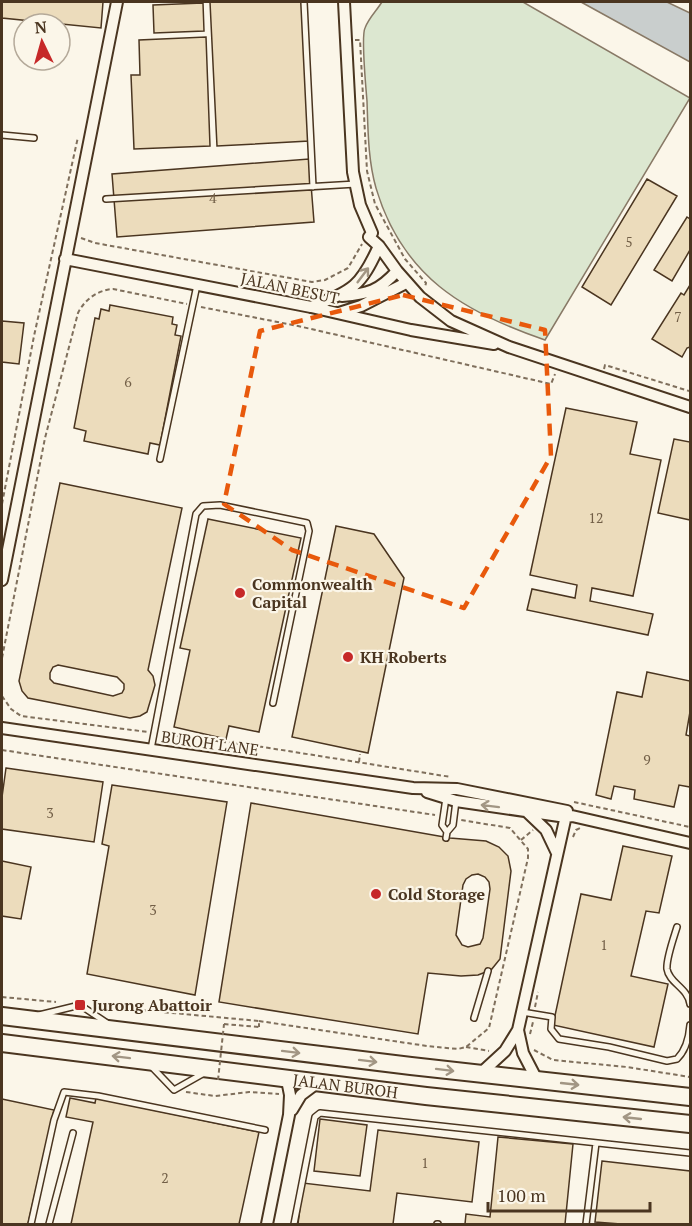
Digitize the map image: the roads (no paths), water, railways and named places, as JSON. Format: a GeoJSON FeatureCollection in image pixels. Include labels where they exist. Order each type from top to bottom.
{"type":"FeatureCollection","features":[{"type":"Feature","properties":{"kind":"highway","name":"JALAN BUROH"},"geometry":{"type":"LineString","coordinates":[[2,1016],[690,1097]]}},
{"type":"Feature","properties":{"kind":"highway","name":"JALAN BUROH"},"geometry":{"type":"LineString","coordinates":[[2,1043],[146,1060],[289,1088],[317,1083],[690,1124]]}},
{"type":"Feature","properties":{"kind":"street"},"geometry":{"type":"LineString","coordinates":[[2,580],[117,2]]}},
{"type":"Feature","properties":{"kind":"street","name":"JALAN BESUT"},"geometry":{"type":"LineString","coordinates":[[344,2],[350,135],[360,205],[372,233],[369,237],[379,246],[406,283],[451,321],[509,347],[690,406]]}},
{"type":"Feature","properties":{"kind":"street"},"geometry":{"type":"LineString","coordinates":[[311,307],[339,296],[354,287],[366,274],[379,246]]}},
{"type":"Feature","properties":{"kind":"street","name":"JALAN BESUT"},"geometry":{"type":"LineString","coordinates":[[65,260],[311,307],[411,330],[509,347]]}},
{"type":"Feature","properties":{"kind":"street"},"geometry":{"type":"LineString","coordinates":[[339,296],[363,294],[377,289],[397,271]]}},
{"type":"Feature","properties":{"kind":"street"},"geometry":{"type":"LineString","coordinates":[[339,313],[361,306],[406,283]]}},
{"type":"Feature","properties":{"kind":"street","name":"BUROH LANE"},"geometry":{"type":"LineString","coordinates":[[2,728],[413,788]]}},
{"type":"Feature","properties":{"kind":"street"},"geometry":{"type":"LineString","coordinates":[[413,788],[458,784],[690,843]]}},
{"type":"Feature","properties":{"kind":"street"},"geometry":{"type":"LineString","coordinates":[[413,788],[451,800],[524,810],[568,811]]}},
{"type":"Feature","properties":{"kind":"street"},"geometry":{"type":"LineString","coordinates":[[524,810],[546,830],[557,854]]}},
{"type":"Feature","properties":{"kind":"street"},"geometry":{"type":"LineString","coordinates":[[480,1074],[505,1051],[518,1030],[568,811]]}},
{"type":"Feature","properties":{"kind":"street"},"geometry":{"type":"LineString","coordinates":[[518,1030],[524,1053],[537,1080]]}},
{"type":"Feature","properties":{"kind":"street"},"geometry":{"type":"LineString","coordinates":[[289,1115],[300,1095],[317,1083]]}},
{"type":"Feature","properties":{"kind":"street"},"geometry":{"type":"LineString","coordinates":[[267,1224],[289,1115],[289,1088]]}},
{"type":"Feature","properties":{"kind":"lane"},"geometry":{"type":"LineString","coordinates":[[304,2],[313,187]]}},
{"type":"Feature","properties":{"kind":"lane"},"geometry":{"type":"LineString","coordinates":[[2,135],[34,138]]}},
{"type":"Feature","properties":{"kind":"lane"},"geometry":{"type":"LineString","coordinates":[[106,199],[356,184]]}},
{"type":"Feature","properties":{"kind":"lane"},"geometry":{"type":"LineString","coordinates":[[160,459],[197,285]]}},
{"type":"Feature","properties":{"kind":"lane"},"geometry":{"type":"LineString","coordinates":[[151,749],[196,514],[203,506],[220,505],[307,523],[309,531],[273,703]]}},
{"type":"Feature","properties":{"kind":"lane"},"geometry":{"type":"LineString","coordinates":[[451,800],[453,825],[446,835],[442,825],[443,817],[451,800]]}},
{"type":"Feature","properties":{"kind":"lane"},"geometry":{"type":"LineString","coordinates":[[676,927],[667,968],[670,977],[690,998],[690,1004]]}},
{"type":"Feature","properties":{"kind":"lane"},"geometry":{"type":"LineString","coordinates":[[474,1018],[488,971]]}},
{"type":"Feature","properties":{"kind":"lane"},"geometry":{"type":"LineString","coordinates":[[23,1019],[80,1005],[118,1030]]}},
{"type":"Feature","properties":{"kind":"lane"},"geometry":{"type":"LineString","coordinates":[[522,1012],[552,1017],[551,1029],[559,1039],[609,1047],[667,1061],[677,1059],[683,1053],[690,1025]]}},
{"type":"Feature","properties":{"kind":"lane"},"geometry":{"type":"LineString","coordinates":[[146,1060],[174,1090],[214,1074]]}},
{"type":"Feature","properties":{"kind":"lane"},"geometry":{"type":"LineString","coordinates":[[32,1224],[54,1120],[64,1092],[98,1095],[265,1130]]}},
{"type":"Feature","properties":{"kind":"lane"},"geometry":{"type":"LineString","coordinates":[[294,1224],[315,1117],[320,1113],[690,1153]]}},
{"type":"Feature","properties":{"kind":"lane"},"geometry":{"type":"LineString","coordinates":[[49,1224],[73,1133]]}},
{"type":"Feature","properties":{"kind":"lane"},"geometry":{"type":"LineString","coordinates":[[586,1224],[596,1143]]}},
{"type":"Feature","properties":{"kind":"place","name":"Commonwealth Capital"},"geometry":{"type":"Point","coordinates":[240,593]}},
{"type":"Feature","properties":{"kind":"place","name":"KH Roberts"},"geometry":{"type":"Point","coordinates":[348,657]}},
{"type":"Feature","properties":{"kind":"place","name":"Cold Storage"},"geometry":{"type":"Point","coordinates":[376,894]}},
{"type":"Feature","properties":{"kind":"place","name":"Jurong Abattoir"},"geometry":{"type":"Point","coordinates":[80,1005]}}]}
